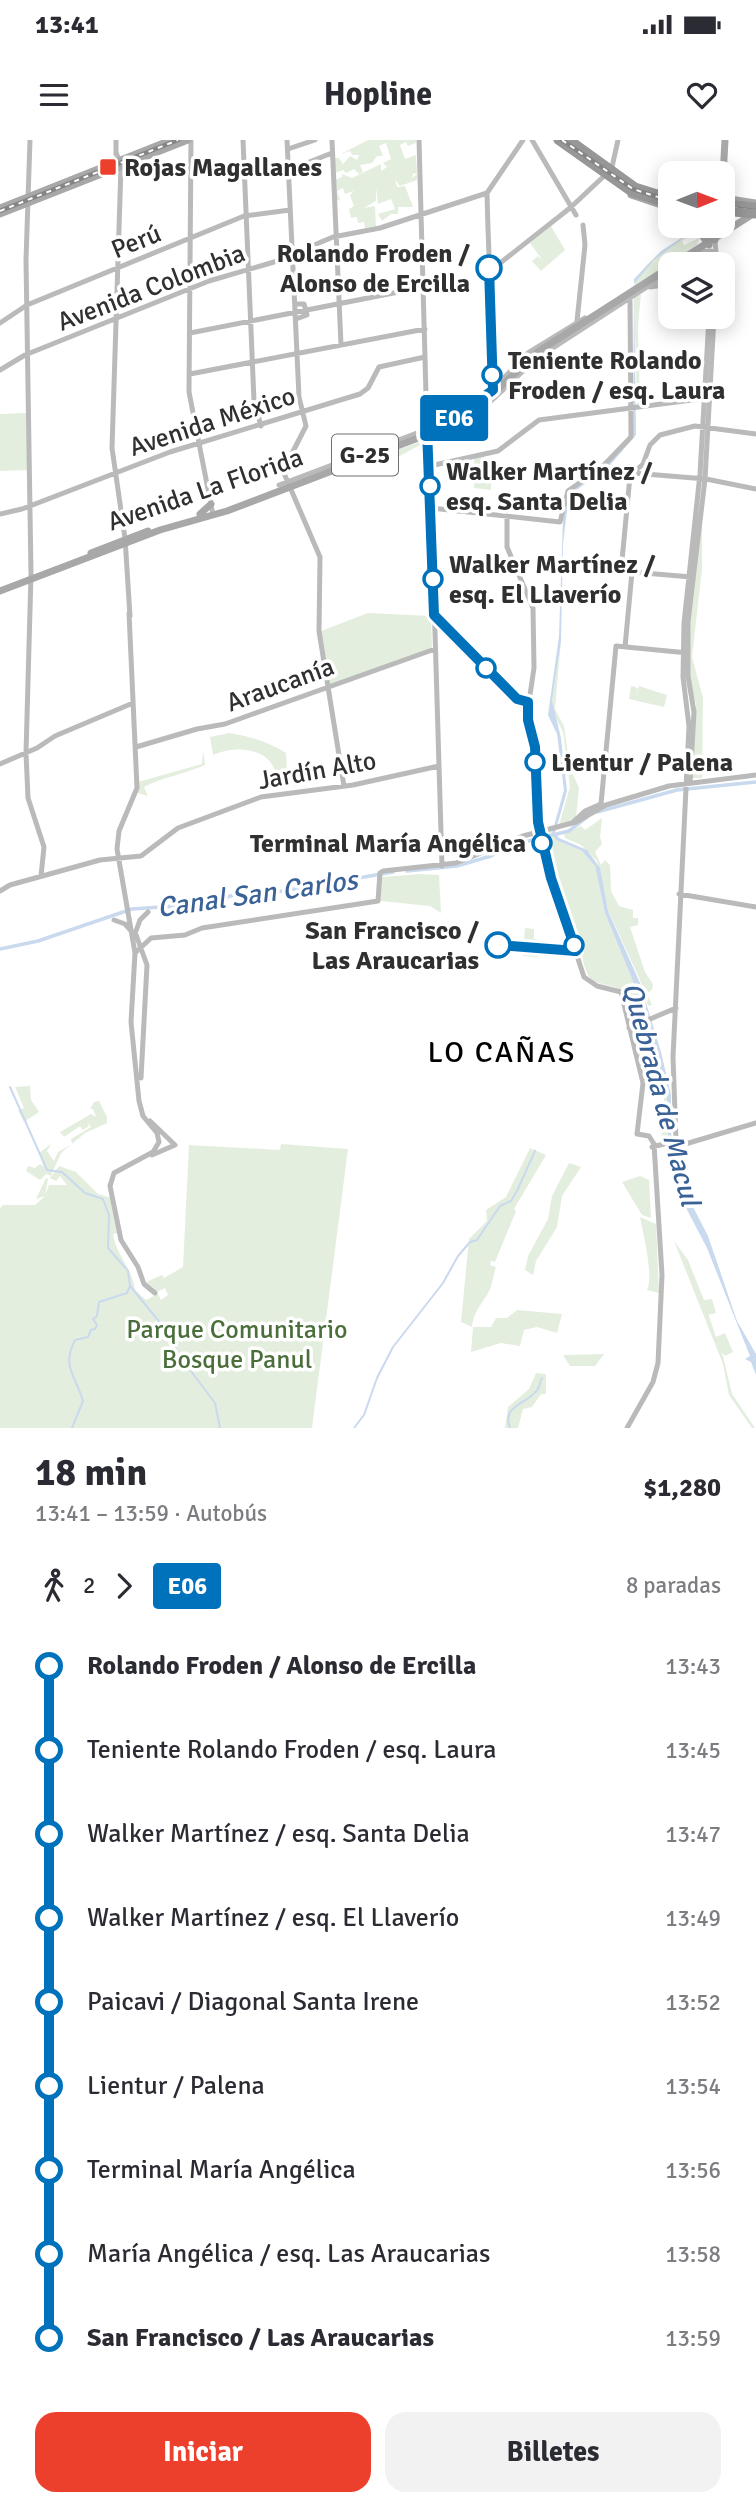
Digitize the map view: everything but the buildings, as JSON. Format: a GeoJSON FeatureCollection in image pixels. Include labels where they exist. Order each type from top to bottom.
{"type":"FeatureCollection","features":[{"type":"Feature","properties":{"kind":"highway"},"geometry":{"type":"LineString","coordinates":[[558,140],[646,199]]}},
{"type":"Feature","properties":{"kind":"highway"},"geometry":{"type":"LineString","coordinates":[[570,140],[635,187],[658,193]]}},
{"type":"Feature","properties":{"kind":"highway"},"geometry":{"type":"LineString","coordinates":[[574,151],[602,175]]}},
{"type":"Feature","properties":{"kind":"highway"},"geometry":{"type":"LineString","coordinates":[[592,155],[609,164]]}},
{"type":"Feature","properties":{"kind":"highway"},"geometry":{"type":"LineString","coordinates":[[639,186],[658,192]]}},
{"type":"Feature","properties":{"kind":"highway"},"geometry":{"type":"LineString","coordinates":[[618,187],[658,202]]}},
{"type":"Feature","properties":{"kind":"highway"},"geometry":{"type":"LineString","coordinates":[[735,204],[754,213]]}},
{"type":"Feature","properties":{"kind":"highway"},"geometry":{"type":"LineString","coordinates":[[735,212],[754,213]]}},
{"type":"Feature","properties":{"kind":"main road"},"geometry":{"type":"LineString","coordinates":[[119,166],[171,140]]}},
{"type":"Feature","properties":{"kind":"main road"},"geometry":{"type":"LineString","coordinates":[[0,208],[189,140]]}},
{"type":"Feature","properties":{"kind":"main road"},"geometry":{"type":"LineString","coordinates":[[552,140],[618,187],[642,201],[658,204]]}},
{"type":"Feature","properties":{"kind":"main road"},"geometry":{"type":"LineString","coordinates":[[575,140],[639,186]]}},
{"type":"Feature","properties":{"kind":"main road"},"geometry":{"type":"LineString","coordinates":[[720,161],[723,140]]}},
{"type":"Feature","properties":{"kind":"main road"},"geometry":{"type":"LineString","coordinates":[[723,140],[723,161]]}},
{"type":"Feature","properties":{"kind":"main road"},"geometry":{"type":"LineString","coordinates":[[0,214],[27,200]]}},
{"type":"Feature","properties":{"kind":"main road","name":"G-25"},"geometry":{"type":"LineString","coordinates":[[710,240],[736,220],[754,213]]}},
{"type":"Feature","properties":{"kind":"main road","name":"G-25"},"geometry":{"type":"LineString","coordinates":[[710,240],[754,213]]}},
{"type":"Feature","properties":{"kind":"main road","name":"Avenida La Florida"},"geometry":{"type":"LineString","coordinates":[[694,252],[710,240]]}},
{"type":"Feature","properties":{"kind":"main road","name":"Avenida La Florida"},"geometry":{"type":"LineString","coordinates":[[694,252],[710,240]]}},
{"type":"Feature","properties":{"kind":"main road","name":"Avenida La Florida"},"geometry":{"type":"LineString","coordinates":[[526,362],[658,277]]}},
{"type":"Feature","properties":{"kind":"main road"},"geometry":{"type":"LineString","coordinates":[[611,301],[632,294]]}},
{"type":"Feature","properties":{"kind":"main road","name":"Avenida La Florida"},"geometry":{"type":"LineString","coordinates":[[251,500],[285,484],[461,421],[487,402],[526,362],[560,334],[632,294]]}},
{"type":"Feature","properties":{"kind":"main road"},"geometry":{"type":"LineString","coordinates":[[536,348],[560,334]]}},
{"type":"Feature","properties":{"kind":"main road"},"geometry":{"type":"LineString","coordinates":[[501,381],[526,362]]}},
{"type":"Feature","properties":{"kind":"main road"},"geometry":{"type":"LineString","coordinates":[[468,409],[487,402]]}},
{"type":"Feature","properties":{"kind":"main road"},"geometry":{"type":"LineString","coordinates":[[471,418],[487,402]]}},
{"type":"Feature","properties":{"kind":"main road","name":"Avenida La Florida"},"geometry":{"type":"LineString","coordinates":[[0,591],[139,536],[251,500],[285,484],[310,478],[429,432]]}},
{"type":"Feature","properties":{"kind":"main road"},"geometry":{"type":"LineString","coordinates":[[379,453],[400,447]]}},
{"type":"Feature","properties":{"kind":"main road"},"geometry":{"type":"LineString","coordinates":[[300,480],[310,478]]}},
{"type":"Feature","properties":{"kind":"main road","name":"Avenida La Florida"},"geometry":{"type":"LineString","coordinates":[[26,579],[104,553],[114,546]]}},
{"type":"Feature","properties":{"kind":"street"},"geometry":{"type":"LineString","coordinates":[[30,140],[26,255],[30,471],[26,579],[26,753],[28,796],[42,844],[42,874]]}},
{"type":"Feature","properties":{"kind":"street"},"geometry":{"type":"LineString","coordinates":[[114,1196],[121,1240],[138,1267],[144,1284],[155,1293],[145,1282],[139,1266],[123,1241],[114,1196],[110,1184],[114,1173],[159,1149],[175,1145],[149,1119],[142,1103],[147,965],[135,934],[120,858],[119,833],[137,793],[125,542],[112,446],[119,166],[116,140]]}},
{"type":"Feature","properties":{"kind":"street"},"geometry":{"type":"LineString","coordinates":[[189,140],[190,395],[208,489],[209,512]]}},
{"type":"Feature","properties":{"kind":"street"},"geometry":{"type":"LineString","coordinates":[[243,140],[254,401],[261,426]]}},
{"type":"Feature","properties":{"kind":"street"},"geometry":{"type":"LineString","coordinates":[[287,140],[299,399],[306,427],[285,463],[285,484],[320,557],[319,631],[344,786]]}},
{"type":"Feature","properties":{"kind":"street"},"geometry":{"type":"LineString","coordinates":[[288,149],[315,140]]}},
{"type":"Feature","properties":{"kind":"street"},"geometry":{"type":"LineString","coordinates":[[332,140],[341,345]]}},
{"type":"Feature","properties":{"kind":"street"},"geometry":{"type":"LineString","coordinates":[[419,140],[442,866]]}},
{"type":"Feature","properties":{"kind":"street"},"geometry":{"type":"LineString","coordinates":[[609,164],[616,140]]}},
{"type":"Feature","properties":{"kind":"street"},"geometry":{"type":"LineString","coordinates":[[501,381],[494,381],[487,193],[514,151],[527,141],[573,205],[587,232],[577,321]]}},
{"type":"Feature","properties":{"kind":"street"},"geometry":{"type":"LineString","coordinates":[[289,170],[332,153]]}},
{"type":"Feature","properties":{"kind":"street"},"geometry":{"type":"LineString","coordinates":[[490,271],[573,205],[602,175]]}},
{"type":"Feature","properties":{"kind":"street","name":"Avenida Colombia"},"geometry":{"type":"LineString","coordinates":[[0,372],[28,355],[190,290],[336,237],[380,229],[487,193]]}},
{"type":"Feature","properties":{"kind":"street","name":"Perú"},"geometry":{"type":"LineString","coordinates":[[0,323],[27,305],[247,215],[290,210]]}},
{"type":"Feature","properties":{"kind":"street"},"geometry":{"type":"LineString","coordinates":[[490,271],[493,390]]}},
{"type":"Feature","properties":{"kind":"street","name":"Avenida La Florida"},"geometry":{"type":"LineString","coordinates":[[632,294],[658,281]]}},
{"type":"Feature","properties":{"kind":"street"},"geometry":{"type":"LineString","coordinates":[[190,333],[251,321],[295,308],[305,310],[424,288]]}},
{"type":"Feature","properties":{"kind":"street"},"geometry":{"type":"LineString","coordinates":[[431,508],[560,522],[568,490],[596,471],[629,441],[635,407],[632,294]]}},
{"type":"Feature","properties":{"kind":"street","name":"Avenida La Florida"},"geometry":{"type":"LineString","coordinates":[[560,334],[611,301]]}},
{"type":"Feature","properties":{"kind":"street"},"geometry":{"type":"LineString","coordinates":[[296,319],[306,317],[305,310]]}},
{"type":"Feature","properties":{"kind":"street"},"geometry":{"type":"LineString","coordinates":[[190,374],[425,329]]}},
{"type":"Feature","properties":{"kind":"street"},"geometry":{"type":"LineString","coordinates":[[673,1143],[684,810],[689,772],[689,710],[683,679],[687,653],[690,577],[702,479],[710,329]]}},
{"type":"Feature","properties":{"kind":"street","name":"Avenida La Florida"},"geometry":{"type":"LineString","coordinates":[[300,480],[471,418],[500,395],[536,348]]}},
{"type":"Feature","properties":{"kind":"street","name":"Avenida México"},"geometry":{"type":"LineString","coordinates":[[30,507],[198,443],[261,426],[363,392],[381,366],[425,357]]}},
{"type":"Feature","properties":{"kind":"street","name":"Avenida La Florida"},"geometry":{"type":"LineString","coordinates":[[400,447],[468,409],[501,381]]}},
{"type":"Feature","properties":{"kind":"street"},"geometry":{"type":"LineString","coordinates":[[430,466],[498,451],[538,421],[707,398]]}},
{"type":"Feature","properties":{"kind":"street"},"geometry":{"type":"LineString","coordinates":[[705,428],[707,398]]}},
{"type":"Feature","properties":{"kind":"street"},"geometry":{"type":"LineString","coordinates":[[690,577],[621,571],[634,473],[643,464],[656,437],[695,426],[704,419]]}},
{"type":"Feature","properties":{"kind":"street"},"geometry":{"type":"LineString","coordinates":[[695,426],[756,434]]}},
{"type":"Feature","properties":{"kind":"street"},"geometry":{"type":"LineString","coordinates":[[634,473],[702,479],[756,489]]}},
{"type":"Feature","properties":{"kind":"street"},"geometry":{"type":"LineString","coordinates":[[0,514],[30,507]]}},
{"type":"Feature","properties":{"kind":"street"},"geometry":{"type":"LineString","coordinates":[[507,516],[508,550],[533,606],[534,672],[528,702],[528,720],[535,747],[541,835],[584,978],[597,986],[620,990],[643,1083],[637,1134],[648,1136],[653,1147],[663,1279],[658,1363],[653,1382],[626,1428]]}},
{"type":"Feature","properties":{"kind":"street"},"geometry":{"type":"LineString","coordinates":[[625,647],[632,572]]}},
{"type":"Feature","properties":{"kind":"street"},"geometry":{"type":"LineString","coordinates":[[434,615],[512,698],[528,702]]}},
{"type":"Feature","properties":{"kind":"street"},"geometry":{"type":"LineString","coordinates":[[575,820],[601,804],[616,646],[687,653]]}},
{"type":"Feature","properties":{"kind":"street","name":"Araucanía"},"geometry":{"type":"LineString","coordinates":[[135,747],[197,729],[226,724],[435,649]]}},
{"type":"Feature","properties":{"kind":"street"},"geometry":{"type":"LineString","coordinates":[[0,764],[53,737],[133,703]]}},
{"type":"Feature","properties":{"kind":"street","name":"Jardín Alto"},"geometry":{"type":"LineString","coordinates":[[0,891],[42,874],[100,860],[143,855],[180,827],[257,798],[314,788],[344,786],[439,766]]}},
{"type":"Feature","properties":{"kind":"street"},"geometry":{"type":"LineString","coordinates":[[135,953],[152,937],[183,936],[201,929],[378,901],[381,874],[397,867],[442,866],[480,856],[541,835],[609,804],[669,786],[756,775]]}},
{"type":"Feature","properties":{"kind":"street"},"geometry":{"type":"LineString","coordinates":[[683,893],[756,907]]}},
{"type":"Feature","properties":{"kind":"street"},"geometry":{"type":"LineString","coordinates":[[148,912],[139,921],[135,934],[131,1017],[139,1101],[144,1118],[157,1133],[159,1149]]}},
{"type":"Feature","properties":{"kind":"street"},"geometry":{"type":"LineString","coordinates":[[114,920],[125,924],[135,934]]}},
{"type":"Feature","properties":{"kind":"street"},"geometry":{"type":"LineString","coordinates":[[629,1028],[676,1008]]}},
{"type":"Feature","properties":{"kind":"street"},"geometry":{"type":"LineString","coordinates":[[653,1147],[673,1143],[682,1145],[756,1123]]}},
{"type":"Feature","properties":{"kind":"green space"},"geometry":{"type":"Polygon","coordinates":[[[368,140],[416,140],[416,143],[408,146],[406,142],[400,145],[405,159],[416,155],[417,173],[413,174],[412,178],[417,174],[417,180],[400,186],[395,180],[397,187],[405,186],[413,207],[398,207],[398,214],[391,214],[382,221],[378,214],[395,209],[391,199],[378,204],[376,188],[376,201],[364,208],[375,206],[376,226],[365,228],[364,222],[358,223],[357,217],[351,218],[349,209],[354,206],[350,195],[354,191],[345,194],[343,188],[337,191],[340,200],[336,200],[335,180],[342,177],[342,174],[352,178],[381,164],[381,171],[387,167],[383,163],[391,159],[386,143],[379,146],[383,156],[377,156],[372,163],[360,165],[363,172],[359,174],[354,169],[346,173],[343,170],[335,173],[334,158],[339,158],[343,164],[350,156],[357,160],[359,155],[352,155],[350,151],[341,154],[368,140]]]}},
{"type":"Feature","properties":{"kind":"green space"},"geometry":{"type":"Polygon","coordinates":[[[551,226],[565,250],[541,271],[532,261],[538,256],[543,261],[530,243],[551,226]]]}},
{"type":"Feature","properties":{"kind":"green space"},"geometry":{"type":"Polygon","coordinates":[[[685,238],[682,241],[684,245],[699,238],[697,245],[687,252],[663,252],[685,238]]]}},
{"type":"Feature","properties":{"kind":"green space"},"geometry":{"type":"Polygon","coordinates":[[[658,256],[658,272],[634,288],[637,279],[658,256]]]}},
{"type":"Feature","properties":{"kind":"green space"},"geometry":{"type":"Polygon","coordinates":[[[641,294],[638,327],[640,405],[637,406],[634,297],[641,294]]]}},
{"type":"Feature","properties":{"kind":"green space"},"geometry":{"type":"Polygon","coordinates":[[[26,413],[28,470],[0,471],[0,414],[26,413]]]}},
{"type":"Feature","properties":{"kind":"green space"},"geometry":{"type":"Polygon","coordinates":[[[425,440],[394,459],[352,472],[350,467],[425,440]]]}},
{"type":"Feature","properties":{"kind":"green space"},"geometry":{"type":"Polygon","coordinates":[[[484,456],[484,465],[491,466],[491,490],[474,488],[474,458],[484,456]]]}},
{"type":"Feature","properties":{"kind":"green space"},"geometry":{"type":"Polygon","coordinates":[[[702,520],[702,569],[692,657],[703,698],[702,778],[692,778],[696,704],[690,682],[689,626],[702,520]]]}},
{"type":"Feature","properties":{"kind":"green space"},"geometry":{"type":"Polygon","coordinates":[[[368,613],[431,616],[432,648],[330,685],[321,631],[368,613]]]}},
{"type":"Feature","properties":{"kind":"green space"},"geometry":{"type":"Polygon","coordinates":[[[561,641],[555,709],[564,726],[570,768],[579,788],[574,821],[559,825],[570,787],[563,732],[553,712],[552,701],[561,641]]]}},
{"type":"Feature","properties":{"kind":"green space"},"geometry":{"type":"Polygon","coordinates":[[[631,686],[638,688],[636,697],[639,686],[667,695],[664,707],[629,699],[631,686]]]}},
{"type":"Feature","properties":{"kind":"green space"},"geometry":{"type":"Polygon","coordinates":[[[229,733],[259,740],[286,753],[287,771],[275,771],[265,757],[248,750],[230,750],[213,755],[210,737],[229,733]]]}},
{"type":"Feature","properties":{"kind":"green space"},"geometry":{"type":"Polygon","coordinates":[[[203,750],[205,765],[144,787],[148,796],[138,793],[138,782],[202,764],[203,750]]]}},
{"type":"Feature","properties":{"kind":"green space"},"geometry":{"type":"Polygon","coordinates":[[[602,818],[602,844],[595,852],[601,865],[605,860],[610,865],[611,891],[619,906],[633,910],[633,918],[638,918],[638,925],[630,927],[645,972],[653,984],[652,990],[647,993],[652,1005],[648,1006],[640,980],[608,910],[597,861],[581,845],[565,838],[564,834],[581,826],[585,830],[602,818]]]}},
{"type":"Feature","properties":{"kind":"green space"},"geometry":{"type":"Polygon","coordinates":[[[552,828],[556,840],[582,851],[595,866],[605,913],[634,984],[655,1050],[667,1098],[669,1142],[661,1144],[664,1097],[656,1067],[641,1063],[622,990],[591,979],[585,967],[582,956],[584,952],[575,924],[569,926],[547,850],[547,836],[543,836],[543,830],[552,828]]]}},
{"type":"Feature","properties":{"kind":"green space"},"geometry":{"type":"Polygon","coordinates":[[[439,875],[441,913],[430,906],[380,901],[382,877],[439,875]]]}},
{"type":"Feature","properties":{"kind":"green space"},"geometry":{"type":"Polygon","coordinates":[[[525,928],[534,929],[534,939],[540,940],[537,957],[523,956],[525,928]]]}},
{"type":"Feature","properties":{"kind":"green space"},"geometry":{"type":"Polygon","coordinates":[[[30,1086],[31,1100],[39,1112],[24,1122],[18,1110],[24,1108],[15,1087],[30,1086]]]}},
{"type":"Feature","properties":{"kind":"green space"},"geometry":{"type":"Polygon","coordinates":[[[99,1101],[107,1123],[85,1133],[72,1144],[71,1139],[91,1127],[87,1121],[89,1126],[83,1130],[80,1126],[64,1137],[60,1132],[91,1114],[96,1117],[93,1109],[90,1109],[94,1102],[99,1101]]]}},
{"type":"Feature","properties":{"kind":"green space"},"geometry":{"type":"Polygon","coordinates":[[[51,1144],[47,1151],[54,1161],[58,1152],[71,1144],[61,1153],[51,1176],[46,1174],[40,1180],[26,1171],[28,1166],[35,1168],[40,1164],[44,1167],[39,1153],[51,1144]]]}},
{"type":"Feature","properties":{"kind":"green space","name":"Parque Comunitario Bosque Panul"},"geometry":{"type":"Polygon","coordinates":[[[281,1144],[348,1149],[312,1428],[0,1428],[0,1208],[3,1205],[35,1205],[45,1196],[36,1199],[46,1178],[45,1195],[49,1185],[67,1185],[60,1176],[56,1181],[50,1178],[59,1166],[76,1172],[98,1194],[112,1198],[118,1233],[113,1234],[131,1274],[135,1290],[146,1300],[158,1294],[161,1300],[168,1295],[165,1288],[157,1292],[146,1282],[162,1275],[164,1278],[183,1267],[189,1145],[280,1150],[281,1144]]]}},
{"type":"Feature","properties":{"kind":"green space"},"geometry":{"type":"Polygon","coordinates":[[[530,1148],[546,1155],[514,1209],[516,1211],[495,1262],[491,1261],[490,1265],[496,1267],[489,1292],[475,1314],[472,1327],[461,1322],[469,1239],[487,1221],[486,1210],[506,1197],[530,1148]]]}},
{"type":"Feature","properties":{"kind":"green space"},"geometry":{"type":"Polygon","coordinates":[[[569,1163],[581,1167],[562,1196],[557,1227],[536,1261],[533,1275],[525,1270],[528,1256],[548,1219],[552,1196],[569,1163]]]}},
{"type":"Feature","properties":{"kind":"green space"},"geometry":{"type":"Polygon","coordinates":[[[640,1176],[649,1180],[651,1218],[642,1215],[622,1182],[640,1176]]]}},
{"type":"Feature","properties":{"kind":"green space"},"geometry":{"type":"Polygon","coordinates":[[[640,1217],[656,1224],[659,1293],[647,1290],[649,1265],[640,1217]]]}},
{"type":"Feature","properties":{"kind":"green space"},"geometry":{"type":"Polygon","coordinates":[[[674,1241],[688,1260],[704,1300],[712,1299],[716,1313],[709,1315],[716,1337],[725,1333],[733,1352],[725,1356],[722,1352],[732,1394],[755,1428],[752,1428],[729,1395],[723,1364],[674,1241]]]}},
{"type":"Feature","properties":{"kind":"green space"},"geometry":{"type":"Polygon","coordinates":[[[517,1310],[562,1314],[557,1333],[537,1327],[524,1330],[520,1346],[501,1343],[471,1352],[473,1327],[491,1327],[496,1318],[507,1318],[517,1310]]]}},
{"type":"Feature","properties":{"kind":"green space"},"geometry":{"type":"Polygon","coordinates":[[[604,1354],[595,1366],[570,1366],[563,1355],[604,1354]]]}},
{"type":"Feature","properties":{"kind":"green space"},"geometry":{"type":"Polygon","coordinates":[[[536,1373],[546,1374],[546,1394],[541,1394],[532,1407],[523,1409],[518,1428],[505,1428],[508,1407],[529,1389],[536,1373]]]}},
{"type":"Feature","properties":{"kind":"water"},"geometry":{"type":"Polygon","coordinates":[[[681,238],[683,238],[665,252],[661,251],[681,238]]]}},
{"type":"Feature","properties":{"kind":"water"},"geometry":{"type":"Polygon","coordinates":[[[658,254],[634,284],[636,435],[610,465],[570,495],[568,503],[563,544],[561,641],[552,701],[561,738],[567,791],[555,833],[559,838],[587,850],[600,868],[608,911],[640,983],[661,1052],[671,1095],[671,1133],[692,1205],[708,1236],[737,1321],[756,1354],[756,1375],[751,1362],[745,1359],[750,1356],[707,1248],[685,1206],[668,1138],[667,1098],[655,1050],[634,984],[605,913],[595,866],[582,851],[556,840],[552,833],[564,790],[557,734],[548,715],[559,636],[563,519],[571,491],[594,476],[633,437],[634,279],[658,254]]]}},
{"type":"Feature","properties":{"kind":"waterway","name":"Canal San Carlos"},"geometry":{"type":"LineString","coordinates":[[597,812],[677,790],[756,782]]}},
{"type":"Feature","properties":{"kind":"waterway","name":"Canal San Carlos"},"geometry":{"type":"LineString","coordinates":[[407,871],[457,866],[491,856],[504,847],[569,831],[587,817]]}},
{"type":"Feature","properties":{"kind":"waterway","name":"Canal San Carlos"},"geometry":{"type":"LineString","coordinates":[[0,949],[38,941],[132,909],[205,904],[237,894],[265,894],[393,872]]}},
{"type":"Feature","properties":{"kind":"waterway"},"geometry":{"type":"LineString","coordinates":[[10,1087],[47,1170],[62,1172],[85,1193],[103,1199],[109,1215],[108,1248],[128,1271],[130,1286]]}},
{"type":"Feature","properties":{"kind":"waterway"},"geometry":{"type":"LineString","coordinates":[[354,1428],[364,1415],[377,1378],[393,1347],[443,1283],[458,1256],[470,1242],[477,1240],[500,1206],[511,1201],[535,1151]]}},
{"type":"Feature","properties":{"kind":"waterway"},"geometry":{"type":"LineString","coordinates":[[72,1428],[83,1401],[71,1371],[71,1349],[75,1340],[88,1337],[91,1330],[95,1329],[97,1325],[93,1319],[97,1316],[99,1302],[127,1293],[130,1286]]}},
{"type":"Feature","properties":{"kind":"waterway"},"geometry":{"type":"LineString","coordinates":[[131,1287],[166,1330],[181,1358]]}},
{"type":"Feature","properties":{"kind":"waterway"},"geometry":{"type":"LineString","coordinates":[[184,1362],[215,1403],[220,1428]]}},
{"type":"Feature","properties":{"kind":"waterway"},"geometry":{"type":"LineString","coordinates":[[510,1428],[509,1414],[534,1394],[542,1378]]}},
{"type":"Feature","properties":{"kind":"railway"},"geometry":{"type":"LineString","coordinates":[[0,211],[178,140]]}},
{"type":"Feature","properties":{"kind":"railway"},"geometry":{"type":"LineString","coordinates":[[562,140],[633,189],[658,197]]}},
{"type":"Feature","properties":{"kind":"railway"},"geometry":{"type":"LineString","coordinates":[[735,208],[756,211]]}},
{"type":"Feature","properties":{"kind":"bus line","name":"E06"},"geometry":{"type":"LineString","coordinates":[[489,268],[493,390],[450,420],[427,429],[434,615],[517,699],[528,702],[528,720],[535,747],[538,822],[551,878],[576,951],[498,945]]}},
{"type":"Feature","properties":{"kind":"place","name":"Rojas Magallanes"},"geometry":{"type":"Point","coordinates":[108,167]}},
{"type":"Feature","properties":{"kind":"place","name":"Rolando Froden / Alonso de Ercilla"},"geometry":{"type":"Point","coordinates":[489,268]}},
{"type":"Feature","properties":{"kind":"place","name":"Teniente Rolando Froden / esq. Laura"},"geometry":{"type":"Point","coordinates":[492,375]}},
{"type":"Feature","properties":{"kind":"place","name":"Walker Martínez / esq. Santa Delia"},"geometry":{"type":"Point","coordinates":[430,486]}},
{"type":"Feature","properties":{"kind":"place","name":"Walker Martínez / esq. El Llaverío"},"geometry":{"type":"Point","coordinates":[433,579]}},
{"type":"Feature","properties":{"kind":"place","name":"Lientur / Palena"},"geometry":{"type":"Point","coordinates":[535,762]}},
{"type":"Feature","properties":{"kind":"place","name":"Terminal María Angélica"},"geometry":{"type":"Point","coordinates":[542,843]}},
{"type":"Feature","properties":{"kind":"place","name":"San Francisco / Las Araucarias"},"geometry":{"type":"Point","coordinates":[498,945]}},
{"type":"Feature","properties":{"kind":"district","name":"LO CAÑAS"},"geometry":{"type":"Point","coordinates":[502,1052]}},
{"type":"Feature","properties":{"kind":"water label","name":"Quebrada de Macul"},"geometry":{"type":"Point","coordinates":[662,1094]}}]}
